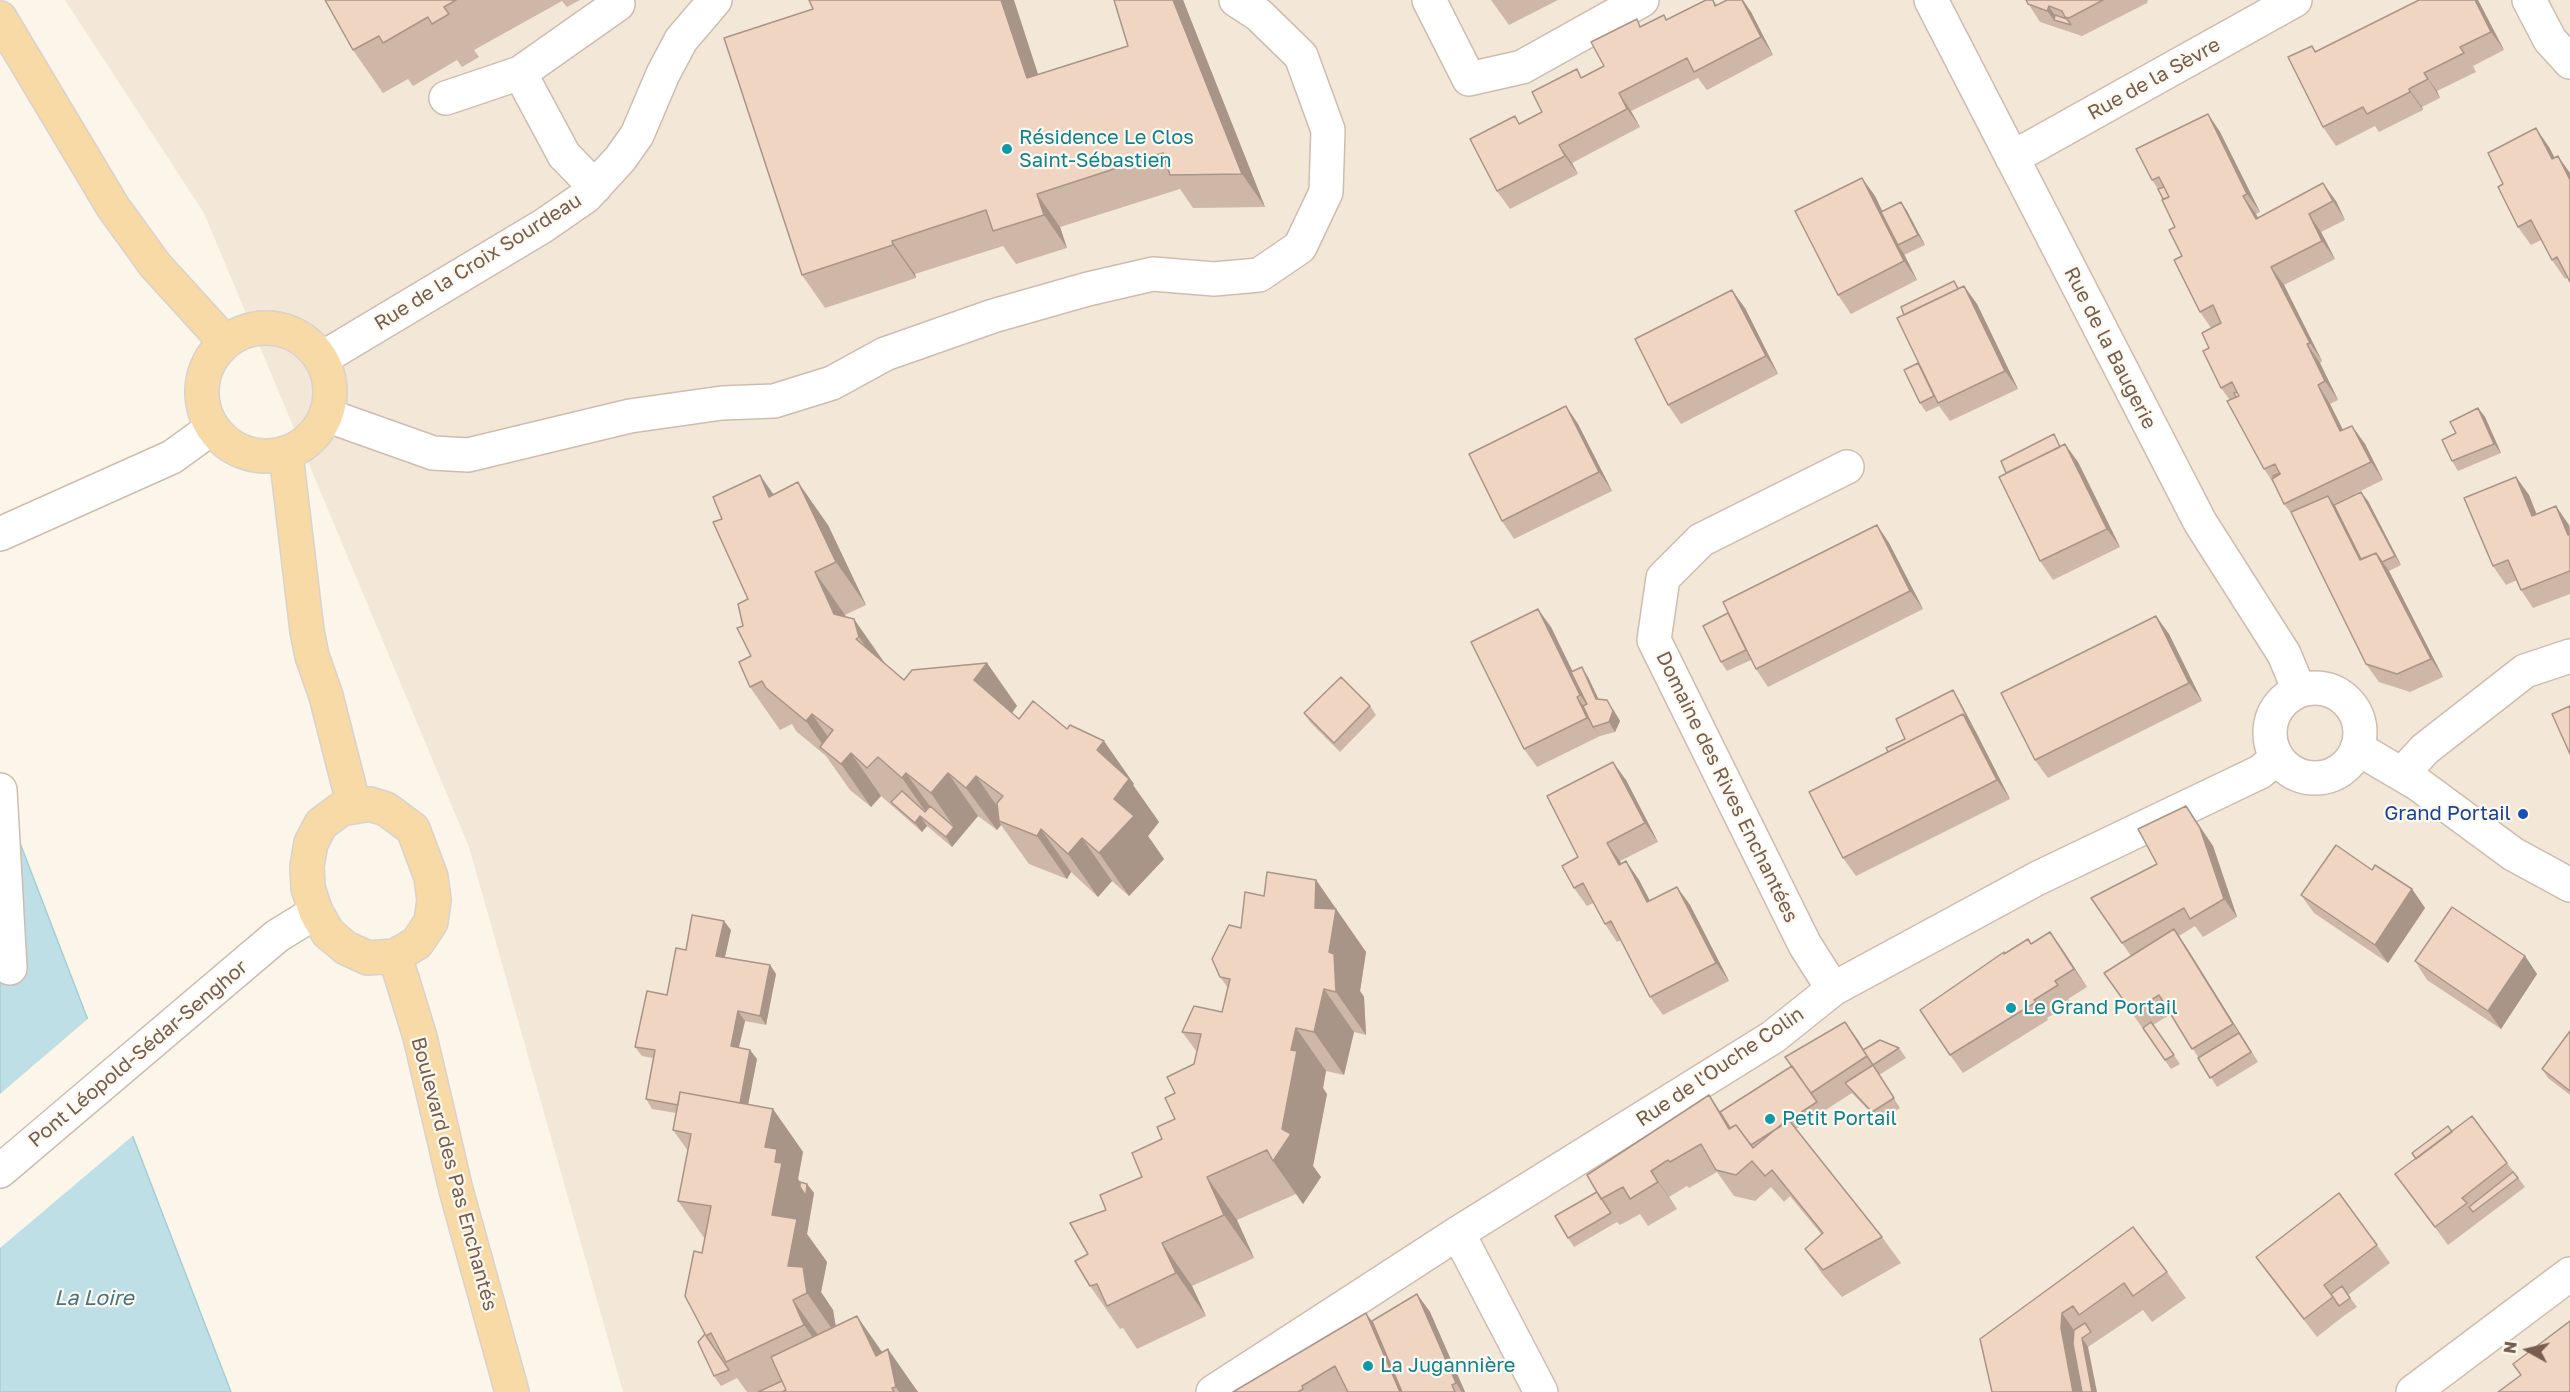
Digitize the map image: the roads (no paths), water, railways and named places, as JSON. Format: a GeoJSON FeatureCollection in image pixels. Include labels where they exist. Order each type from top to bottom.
{"type":"FeatureCollection","features":[{"type":"Feature","properties":{"kind":"main road"},"geometry":{"type":"LineString","coordinates":[[0,18],[113,207],[155,265],[225,342]]}},
{"type":"Feature","properties":{"kind":"main road"},"geometry":{"type":"LineString","coordinates":[[274,327],[303,339],[321,359],[330,380],[330,399],[326,415],[312,437],[286,454],[260,456],[250,454],[225,442],[212,428],[203,409],[201,389],[210,359],[225,342],[250,329],[274,327]]}},
{"type":"Feature","properties":{"kind":"main road"},"geometry":{"type":"LineString","coordinates":[[286,454],[307,632],[354,806]]}},
{"type":"Feature","properties":{"kind":"main road"},"geometry":{"type":"LineString","coordinates":[[370,804],[386,809],[413,829],[431,877],[434,900],[431,922],[417,943],[394,956],[368,958],[346,948],[328,933],[316,912],[308,888],[307,866],[311,843],[321,824],[341,809],[354,806],[370,804]]}},
{"type":"Feature","properties":{"kind":"main road","name":"Boulevard des Pas Enchantés"},"geometry":{"type":"LineString","coordinates":[[394,956],[420,1037],[456,1190],[512,1392]]}},
{"type":"Feature","properties":{"kind":"street","name":"Rue de la Croix Sourdeau"},"geometry":{"type":"LineString","coordinates":[[321,359],[543,226],[585,197],[620,159],[638,135],[663,74],[681,40],[715,0]]}},
{"type":"Feature","properties":{"kind":"street"},"geometry":{"type":"LineString","coordinates":[[326,415],[433,453],[468,455],[630,416],[722,403],[774,401],[832,383],[885,354],[993,316],[1088,289],[1154,274],[1214,279],[1259,275],[1300,247],[1326,192],[1328,130],[1301,56],[1258,15],[1236,0]]}},
{"type":"Feature","properties":{"kind":"street"},"geometry":{"type":"LineString","coordinates":[[1429,0],[1469,79],[1522,67],[1642,0]]}},
{"type":"Feature","properties":{"kind":"street","name":"Rue de la Baugerie"},"geometry":{"type":"LineString","coordinates":[[1931,0],[2200,522],[2284,654],[2299,690]]}},
{"type":"Feature","properties":{"kind":"street","name":"Rue de la Sèvre"},"geometry":{"type":"LineString","coordinates":[[2012,158],[2295,0]]}},
{"type":"Feature","properties":{"kind":"street"},"geometry":{"type":"LineString","coordinates":[[2529,0],[2550,40],[2570,62]]}},
{"type":"Feature","properties":{"kind":"street"},"geometry":{"type":"LineString","coordinates":[[446,98],[520,73],[618,4]]}},
{"type":"Feature","properties":{"kind":"street"},"geometry":{"type":"LineString","coordinates":[[520,73],[564,155],[595,187]]}},
{"type":"Feature","properties":{"kind":"street"},"geometry":{"type":"LineString","coordinates":[[0,534],[172,457],[212,428]]}},
{"type":"Feature","properties":{"kind":"street","name":"Domaine des Rives Enchantées"},"geometry":{"type":"LineString","coordinates":[[1833,989],[1805,945],[1654,640],[1663,578],[1701,540],[1847,467]]}},
{"type":"Feature","properties":{"kind":"street"},"geometry":{"type":"LineString","coordinates":[[2402,774],[2425,749],[2524,671],[2570,656]]}},
{"type":"Feature","properties":{"kind":"street"},"geometry":{"type":"LineString","coordinates":[[2313,687],[2327,689],[2341,696],[2352,706],[2358,720],[2360,734],[2357,748],[2351,760],[2341,770],[2328,776],[2302,777],[2289,771],[2276,759],[2269,735],[2271,721],[2277,708],[2287,697],[2299,690],[2313,687]]}},
{"type":"Feature","properties":{"kind":"street"},"geometry":{"type":"LineString","coordinates":[[2357,748],[2402,774],[2513,854],[2570,885]]}},
{"type":"Feature","properties":{"kind":"street","name":"Rue de l'Ouche Colin"},"geometry":{"type":"LineString","coordinates":[[1213,1392],[1458,1233],[1773,1037],[1833,989],[2038,878],[2250,777],[2276,759]]}},
{"type":"Feature","properties":{"kind":"street"},"geometry":{"type":"LineString","coordinates":[[0,790],[10,968]]}},
{"type":"Feature","properties":{"kind":"street","name":"Pont Léopold-Sédar-Senghor"},"geometry":{"type":"LineString","coordinates":[[0,1171],[277,936],[316,912]]}},
{"type":"Feature","properties":{"kind":"street"},"geometry":{"type":"LineString","coordinates":[[1458,1233],[1541,1392]]}},
{"type":"Feature","properties":{"kind":"street"},"geometry":{"type":"LineString","coordinates":[[2413,1392],[2570,1275]]}},
{"type":"Feature","properties":{"kind":"water","name":"La Loire"},"geometry":{"type":"Polygon","coordinates":[[[0,791],[231,1392],[0,1392],[0,791]]]}},
{"type":"Feature","properties":{"kind":"place","name":"Résidence Le Clos Saint-Sébastien"},"geometry":{"type":"Point","coordinates":[1007,149]}},
{"type":"Feature","properties":{"kind":"place","name":"Grand Portail"},"geometry":{"type":"Point","coordinates":[2523,814]}},
{"type":"Feature","properties":{"kind":"place","name":"Le Grand Portail"},"geometry":{"type":"Point","coordinates":[2011,1008]}},
{"type":"Feature","properties":{"kind":"place","name":"Petit Portail"},"geometry":{"type":"Point","coordinates":[1770,1119]}},
{"type":"Feature","properties":{"kind":"place","name":"La Jugannière"},"geometry":{"type":"Point","coordinates":[1368,1366]}}]}
